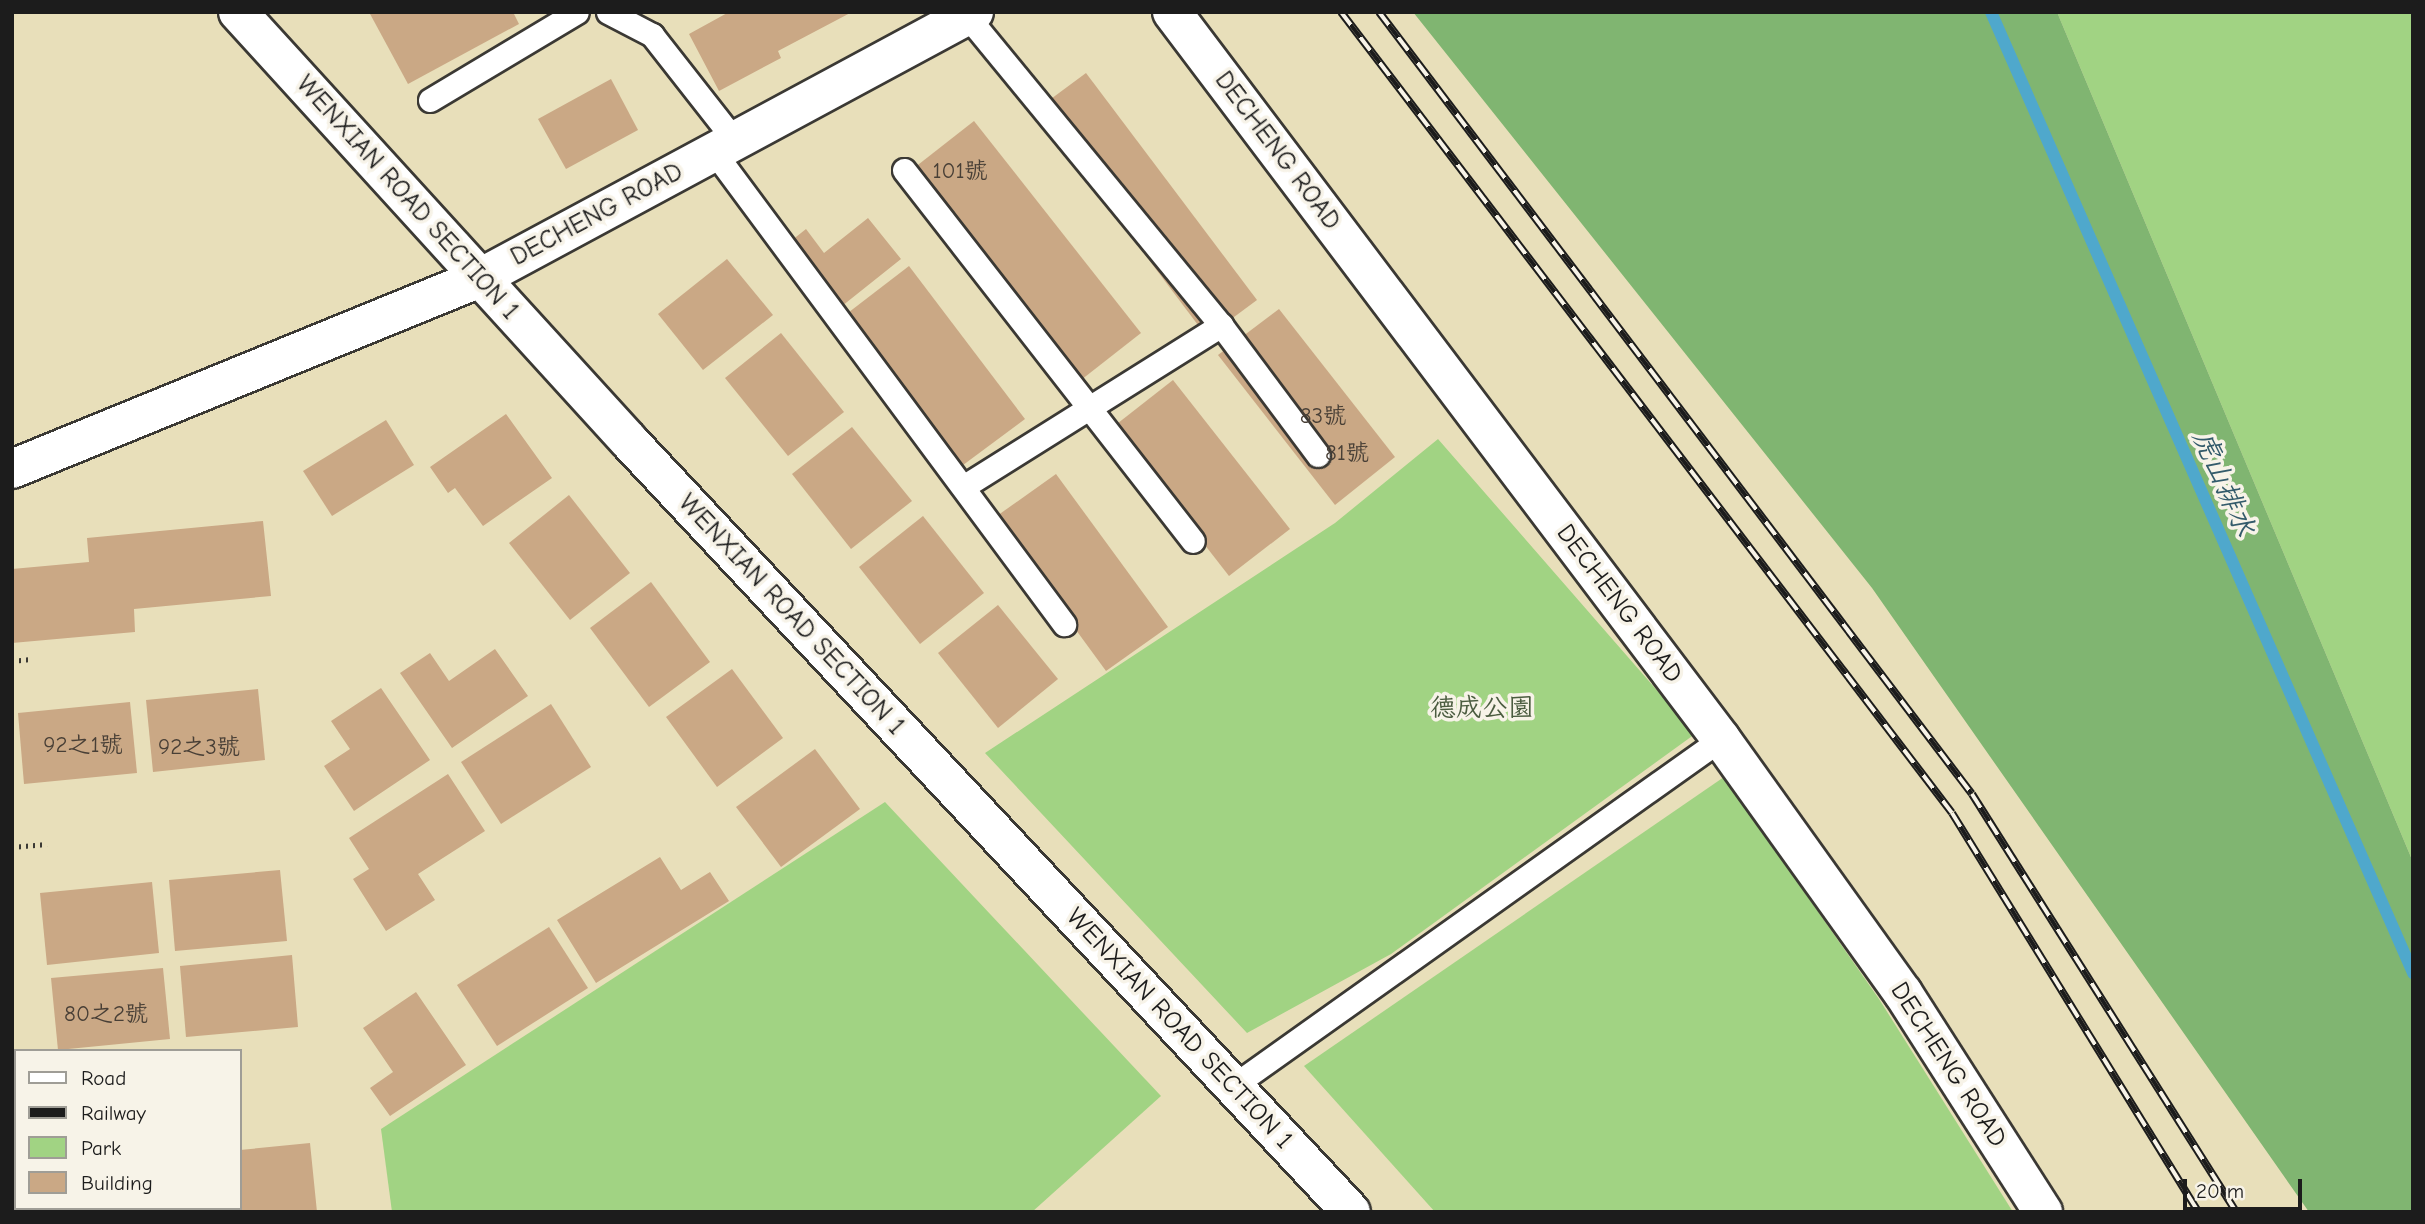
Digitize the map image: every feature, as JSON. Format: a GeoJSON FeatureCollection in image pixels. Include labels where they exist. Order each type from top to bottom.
{"type":"FeatureCollection","features":[{"type":"Feature","properties":{"kind":"street","name":"WENXIAN ROAD SECTION 1"},"geometry":{"type":"LineString","coordinates":[[238,12],[480,278],[1351,1212]]}},
{"type":"Feature","properties":{"kind":"street","name":"DECHENG ROAD"},"geometry":{"type":"LineString","coordinates":[[1172,12],[1721,739],[1903,993],[2043,1212]]}},
{"type":"Feature","properties":{"kind":"street","name":"DECHENG ROAD"},"geometry":{"type":"LineString","coordinates":[[12,470],[480,278],[971,14]]}},
{"type":"Feature","properties":{"kind":"lane"},"geometry":{"type":"LineString","coordinates":[[430,100],[577,12]]}},
{"type":"Feature","properties":{"kind":"lane"},"geometry":{"type":"LineString","coordinates":[[608,12],[652,36],[725,146],[963,487],[1064,624]]}},
{"type":"Feature","properties":{"kind":"lane"},"geometry":{"type":"LineString","coordinates":[[971,14],[1221,325],[1318,455]]}},
{"type":"Feature","properties":{"kind":"lane"},"geometry":{"type":"LineString","coordinates":[[904,170],[1092,406],[1193,541]]}},
{"type":"Feature","properties":{"kind":"lane"},"geometry":{"type":"LineString","coordinates":[[963,487],[1221,325]]}},
{"type":"Feature","properties":{"kind":"lane"},"geometry":{"type":"LineString","coordinates":[[1233,1086],[1721,739]]}},
{"type":"Feature","properties":{"kind":"path"},"geometry":{"type":"LineString","coordinates":[[12,661],[31,659]]}},
{"type":"Feature","properties":{"kind":"path"},"geometry":{"type":"LineString","coordinates":[[12,847],[47,844]]}},
{"type":"Feature","properties":{"kind":"green space"},"geometry":{"type":"Polygon","coordinates":[[[1413,12],[2057,12],[2413,862],[2413,1212],[2309,1212],[1872,588],[1413,12]]]}},
{"type":"Feature","properties":{"kind":"green space"},"geometry":{"type":"Polygon","coordinates":[[[2057,12],[2413,12],[2413,862],[2057,12]]]}},
{"type":"Feature","properties":{"kind":"green space","name":"德成公園"},"geometry":{"type":"Polygon","coordinates":[[[1438,439],[1695,734],[1391,954],[1247,1033],[985,753],[1335,523],[1438,439]]]}},
{"type":"Feature","properties":{"kind":"green space"},"geometry":{"type":"Polygon","coordinates":[[[1724,777],[1879,999],[2013,1212],[1435,1212],[1304,1066],[1724,777]]]}},
{"type":"Feature","properties":{"kind":"green space"},"geometry":{"type":"Polygon","coordinates":[[[885,802],[1161,1096],[1032,1212],[392,1212],[381,1129],[885,802]]]}},
{"type":"Feature","properties":{"kind":"building"},"geometry":{"type":"Polygon","coordinates":[[[369,12],[513,12],[519,24],[408,84],[369,12]]]}},
{"type":"Feature","properties":{"kind":"building"},"geometry":{"type":"Polygon","coordinates":[[[729,12],[852,12],[778,51],[781,58],[719,91],[689,34],[729,12]]]}},
{"type":"Feature","properties":{"kind":"building"},"geometry":{"type":"Polygon","coordinates":[[[1086,73],[1257,300],[1207,337],[1036,110],[1086,73]]]}},
{"type":"Feature","properties":{"kind":"building"},"geometry":{"type":"Polygon","coordinates":[[[611,79],[638,130],[566,169],[538,119],[611,79]]]}},
{"type":"Feature","properties":{"kind":"building"},"geometry":{"type":"Polygon","coordinates":[[[974,121],[1141,333],[1081,380],[914,168],[974,121]]]}},
{"type":"Feature","properties":{"kind":"building"},"geometry":{"type":"Polygon","coordinates":[[[868,218],[901,259],[837,310],[786,245],[806,229],[824,253],[868,218]]]}},
{"type":"Feature","properties":{"kind":"building"},"geometry":{"type":"Polygon","coordinates":[[[727,259],[773,315],[703,370],[658,314],[727,259]]]}},
{"type":"Feature","properties":{"kind":"building"},"geometry":{"type":"Polygon","coordinates":[[[909,266],[1025,419],[955,471],[840,319],[909,266]]]}},
{"type":"Feature","properties":{"kind":"building"},"geometry":{"type":"Polygon","coordinates":[[[1279,309],[1395,457],[1335,505],[1218,355],[1279,309]]]}},
{"type":"Feature","properties":{"kind":"building"},"geometry":{"type":"Polygon","coordinates":[[[781,333],[844,412],[788,456],[725,378],[781,333]]]}},
{"type":"Feature","properties":{"kind":"building"},"geometry":{"type":"Polygon","coordinates":[[[1173,380],[1290,529],[1229,576],[1113,427],[1173,380]]]}},
{"type":"Feature","properties":{"kind":"building"},"geometry":{"type":"Polygon","coordinates":[[[506,414],[552,478],[483,526],[455,488],[448,493],[430,467],[506,414]]]}},
{"type":"Feature","properties":{"kind":"building"},"geometry":{"type":"Polygon","coordinates":[[[386,420],[414,465],[332,516],[303,471],[386,420]]]}},
{"type":"Feature","properties":{"kind":"building"},"geometry":{"type":"Polygon","coordinates":[[[852,427],[912,501],[851,549],[792,474],[852,427]]]}},
{"type":"Feature","properties":{"kind":"building"},"geometry":{"type":"Polygon","coordinates":[[[1056,474],[1168,627],[1106,671],[994,518],[1056,474]]]}},
{"type":"Feature","properties":{"kind":"building"},"geometry":{"type":"Polygon","coordinates":[[[569,495],[630,573],[570,620],[509,543],[569,495]]]}},
{"type":"Feature","properties":{"kind":"building"},"geometry":{"type":"Polygon","coordinates":[[[923,516],[984,593],[920,644],[859,567],[923,516]]]}},
{"type":"Feature","properties":{"kind":"building"},"geometry":{"type":"Polygon","coordinates":[[[263,521],[271,596],[134,609],[135,632],[12,643],[12,569],[89,562],[87,538],[263,521]]]}},
{"type":"Feature","properties":{"kind":"building"},"geometry":{"type":"Polygon","coordinates":[[[651,582],[710,662],[649,707],[590,628],[651,582]]]}},
{"type":"Feature","properties":{"kind":"building"},"geometry":{"type":"Polygon","coordinates":[[[998,605],[1058,679],[998,728],[938,653],[998,605]]]}},
{"type":"Feature","properties":{"kind":"building"},"geometry":{"type":"Polygon","coordinates":[[[495,649],[528,696],[452,748],[400,673],[430,653],[449,681],[495,649]]]}},
{"type":"Feature","properties":{"kind":"building"},"geometry":{"type":"Polygon","coordinates":[[[732,669],[783,738],[717,787],[666,717],[732,669]]]}},
{"type":"Feature","properties":{"kind":"building"},"geometry":{"type":"Polygon","coordinates":[[[381,688],[430,760],[354,811],[324,766],[350,749],[331,721],[381,688]]]}},
{"type":"Feature","properties":{"kind":"building"},"geometry":{"type":"Polygon","coordinates":[[[258,689],[265,760],[153,772],[146,700],[258,689]]]}},
{"type":"Feature","properties":{"kind":"building"},"geometry":{"type":"Polygon","coordinates":[[[130,702],[137,773],[24,784],[18,713],[130,702]]]}},
{"type":"Feature","properties":{"kind":"building"},"geometry":{"type":"Polygon","coordinates":[[[551,704],[591,767],[501,824],[461,762],[551,704]]]}},
{"type":"Feature","properties":{"kind":"building"},"geometry":{"type":"Polygon","coordinates":[[[815,749],[860,809],[781,867],[736,807],[815,749]]]}},
{"type":"Feature","properties":{"kind":"building"},"geometry":{"type":"Polygon","coordinates":[[[448,774],[485,831],[418,874],[435,900],[386,931],[353,879],[369,869],[349,838],[448,774]]]}},
{"type":"Feature","properties":{"kind":"building"},"geometry":{"type":"Polygon","coordinates":[[[660,857],[681,890],[710,872],[729,901],[596,983],[557,920],[660,857]]]}},
{"type":"Feature","properties":{"kind":"building"},"geometry":{"type":"Polygon","coordinates":[[[280,870],[287,941],[175,951],[169,880],[280,870]]]}},
{"type":"Feature","properties":{"kind":"building"},"geometry":{"type":"Polygon","coordinates":[[[152,882],[159,953],[47,965],[40,893],[152,882]]]}},
{"type":"Feature","properties":{"kind":"building"},"geometry":{"type":"Polygon","coordinates":[[[549,927],[588,988],[497,1046],[457,985],[549,927]]]}},
{"type":"Feature","properties":{"kind":"building"},"geometry":{"type":"Polygon","coordinates":[[[292,955],[298,1027],[186,1037],[180,966],[292,955]]]}},
{"type":"Feature","properties":{"kind":"building"},"geometry":{"type":"Polygon","coordinates":[[[163,968],[170,1039],[58,1049],[51,978],[163,968]]]}},
{"type":"Feature","properties":{"kind":"building"},"geometry":{"type":"Polygon","coordinates":[[[416,992],[466,1065],[390,1116],[370,1088],[393,1072],[363,1028],[416,992]]]}},
{"type":"Feature","properties":{"kind":"building"},"geometry":{"type":"Polygon","coordinates":[[[310,1143],[317,1212],[204,1212],[242,1210],[242,1150],[310,1143]]]}},
{"type":"Feature","properties":{"kind":"building"},"geometry":{"type":"Polygon","coordinates":[[[74,1210],[187,1210],[187,1212],[74,1210]]]}},
{"type":"Feature","properties":{"kind":"waterway","name":"虎山排水"},"geometry":{"type":"LineString","coordinates":[[1991,12],[2413,973]]}},
{"type":"Feature","properties":{"kind":"railway"},"geometry":{"type":"LineString","coordinates":[[1341,12],[1952,813],[2198,1212]]}},
{"type":"Feature","properties":{"kind":"railway"},"geometry":{"type":"LineString","coordinates":[[1379,12],[1972,794],[2236,1212]]}}]}
